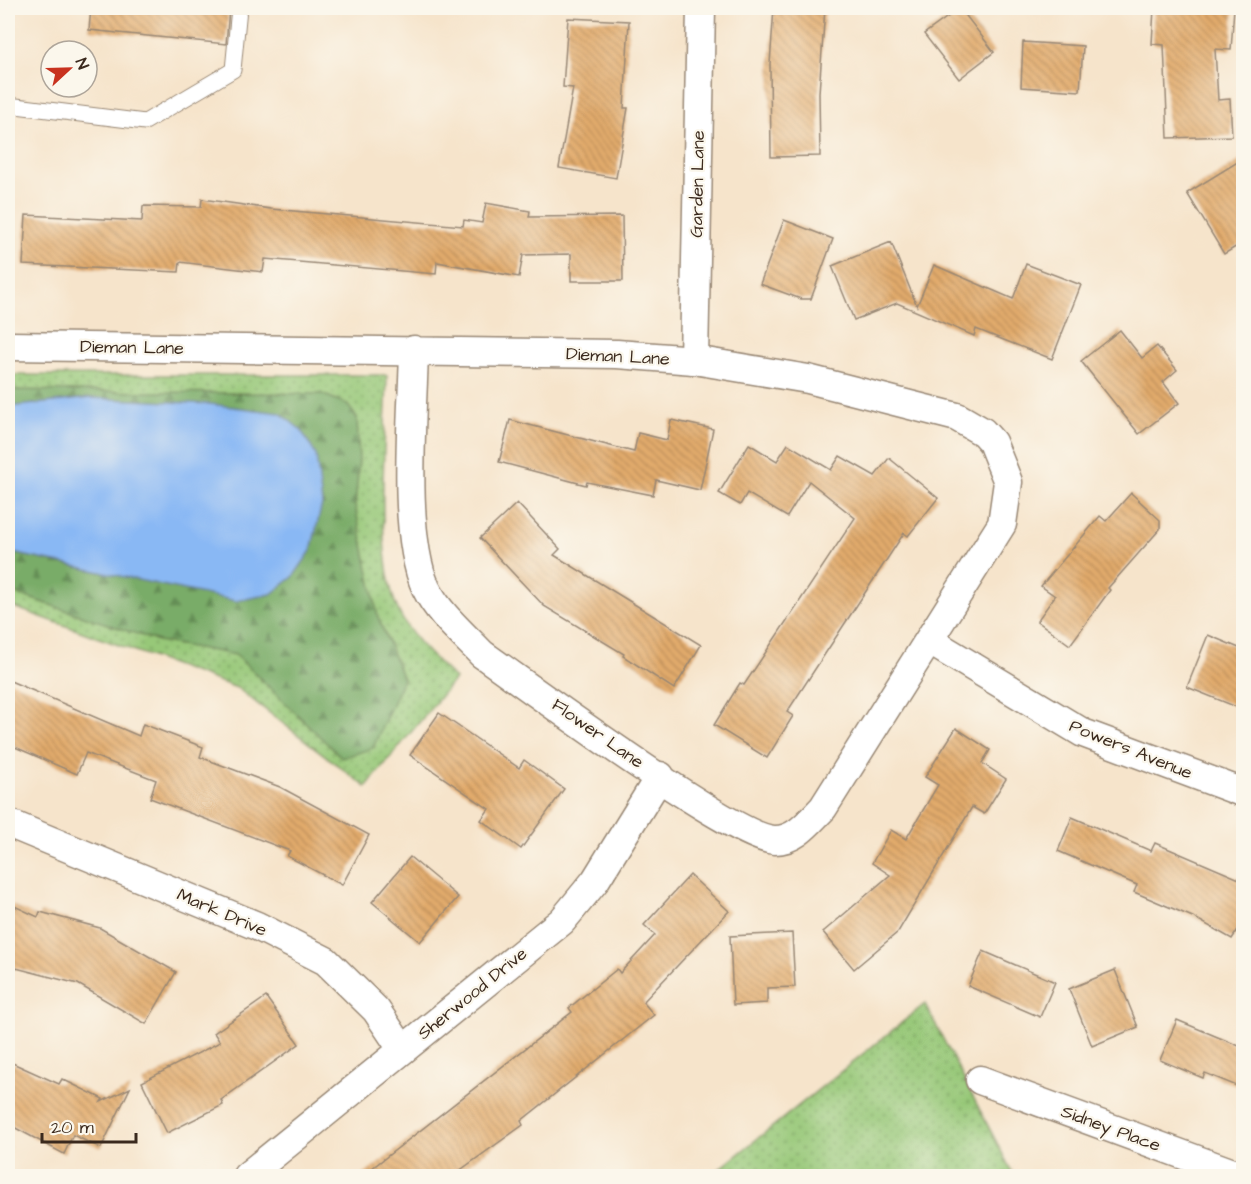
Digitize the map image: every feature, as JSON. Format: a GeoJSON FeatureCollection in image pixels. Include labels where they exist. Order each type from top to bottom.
{"type":"FeatureCollection","features":[{"type":"Feature","properties":{"kind":"street","name":"Garden Lane"},"geometry":{"type":"LineString","coordinates":[[694,360],[701,8]]}},
{"type":"Feature","properties":{"kind":"street","name":"Dieman Lane"},"geometry":{"type":"LineString","coordinates":[[8,346],[617,354],[694,360],[819,382],[957,417],[983,432],[992,442],[1008,482],[1002,525],[930,641]]}},
{"type":"Feature","properties":{"kind":"street","name":"Flower Lane"},"geometry":{"type":"LineString","coordinates":[[414,350],[412,516],[419,568],[427,590],[452,623],[482,654],[660,776],[757,836],[775,840],[796,835],[823,808],[930,641]]}},
{"type":"Feature","properties":{"kind":"street","name":"Powers Avenue"},"geometry":{"type":"LineString","coordinates":[[930,641],[1083,733],[1244,793]]}},
{"type":"Feature","properties":{"kind":"street","name":"Sherwood Drive"},"geometry":{"type":"LineString","coordinates":[[247,1176],[562,921],[595,881],[660,776]]}},
{"type":"Feature","properties":{"kind":"street","name":"Mark Drive"},"geometry":{"type":"LineString","coordinates":[[8,823],[257,926],[326,961],[375,1010],[402,1049]]}},
{"type":"Feature","properties":{"kind":"street","name":"Sidney Place"},"geometry":{"type":"LineString","coordinates":[[980,1080],[1241,1176]]}},
{"type":"Feature","properties":{"kind":"lane"},"geometry":{"type":"LineString","coordinates":[[8,105],[145,122],[233,70],[239,8]]}},
{"type":"Feature","properties":{"kind":"green space"},"geometry":{"type":"Polygon","coordinates":[[[8,375],[387,375],[383,496],[386,561],[391,589],[399,612],[410,631],[455,679],[366,787],[237,688],[8,605],[8,375]]]}},
{"type":"Feature","properties":{"kind":"green space"},"geometry":{"type":"Polygon","coordinates":[[[8,390],[322,394],[347,404],[357,418],[359,460],[355,506],[378,617],[403,679],[373,748],[342,758],[236,655],[158,641],[8,591],[8,552],[106,573],[91,398],[8,407],[8,390]]]}},
{"type":"Feature","properties":{"kind":"green space"},"geometry":{"type":"Polygon","coordinates":[[[925,1004],[1014,1176],[711,1176],[925,1004]]]}},
{"type":"Feature","properties":{"kind":"water"},"geometry":{"type":"Polygon","coordinates":[[[91,398],[210,404],[280,413],[301,430],[316,455],[322,504],[311,551],[293,577],[271,594],[236,601],[8,552],[8,407],[91,398]]]}},
{"type":"Feature","properties":{"kind":"building"},"geometry":{"type":"Polygon","coordinates":[[[91,8],[229,8],[226,44],[89,30],[91,8]]]}},
{"type":"Feature","properties":{"kind":"building"},"geometry":{"type":"Polygon","coordinates":[[[774,8],[825,8],[819,93],[820,156],[771,157],[770,64],[774,8]]]}},
{"type":"Feature","properties":{"kind":"building"},"geometry":{"type":"Polygon","coordinates":[[[960,8],[994,52],[959,79],[924,34],[960,8]]]}},
{"type":"Feature","properties":{"kind":"building"},"geometry":{"type":"Polygon","coordinates":[[[1154,8],[1234,8],[1231,50],[1215,49],[1218,100],[1230,99],[1232,136],[1168,138],[1164,45],[1152,44],[1154,8]]]}},
{"type":"Feature","properties":{"kind":"building"},"geometry":{"type":"Polygon","coordinates":[[[568,18],[629,21],[624,108],[628,108],[616,178],[559,168],[573,88],[563,87],[568,18]]]}},
{"type":"Feature","properties":{"kind":"building"},"geometry":{"type":"Polygon","coordinates":[[[1023,42],[1083,46],[1080,91],[1021,87],[1023,42]]]}},
{"type":"Feature","properties":{"kind":"building"},"geometry":{"type":"Polygon","coordinates":[[[1244,158],[1244,242],[1224,254],[1187,193],[1244,158]]]}},
{"type":"Feature","properties":{"kind":"building"},"geometry":{"type":"Polygon","coordinates":[[[202,199],[271,209],[463,226],[464,220],[482,223],[486,203],[530,211],[529,217],[622,216],[623,281],[571,281],[571,254],[523,255],[519,277],[437,262],[436,274],[265,259],[263,272],[180,262],[179,272],[23,265],[26,215],[142,221],[143,206],[201,207],[202,199]]]}},
{"type":"Feature","properties":{"kind":"building"},"geometry":{"type":"Polygon","coordinates":[[[784,220],[833,239],[811,299],[801,299],[760,284],[784,220]]]}},
{"type":"Feature","properties":{"kind":"building"},"geometry":{"type":"Polygon","coordinates":[[[891,242],[917,306],[934,265],[1013,299],[1026,264],[1081,285],[1052,359],[976,329],[974,336],[897,303],[854,320],[832,266],[891,242]]]}},
{"type":"Feature","properties":{"kind":"building"},"geometry":{"type":"Polygon","coordinates":[[[1120,330],[1142,358],[1157,346],[1177,370],[1163,382],[1179,403],[1139,434],[1081,361],[1120,330]]]}},
{"type":"Feature","properties":{"kind":"building"},"geometry":{"type":"Polygon","coordinates":[[[510,420],[634,452],[638,433],[667,440],[671,420],[713,429],[700,490],[656,480],[653,495],[587,482],[586,485],[499,462],[510,420]]]}},
{"type":"Feature","properties":{"kind":"building"},"geometry":{"type":"Polygon","coordinates":[[[749,444],[777,461],[788,444],[831,470],[840,456],[875,476],[889,458],[938,498],[908,536],[904,533],[787,712],[793,716],[767,758],[714,725],[740,683],[744,685],[855,518],[809,481],[787,517],[747,493],[740,505],[719,493],[749,444]]]}},
{"type":"Feature","properties":{"kind":"building"},"geometry":{"type":"Polygon","coordinates":[[[1131,493],[1160,520],[1160,529],[1108,588],[1110,590],[1070,645],[1037,621],[1055,596],[1041,586],[1100,516],[1106,521],[1131,493]]]}},
{"type":"Feature","properties":{"kind":"building"},"geometry":{"type":"Polygon","coordinates":[[[517,503],[560,549],[554,555],[701,645],[674,689],[623,656],[624,654],[544,606],[480,538],[517,503]]]}},
{"type":"Feature","properties":{"kind":"building"},"geometry":{"type":"Polygon","coordinates":[[[1208,635],[1244,650],[1244,710],[1187,687],[1208,635]]]}},
{"type":"Feature","properties":{"kind":"building"},"geometry":{"type":"Polygon","coordinates":[[[8,680],[139,736],[143,724],[203,747],[200,757],[280,787],[369,835],[342,885],[287,856],[290,851],[150,798],[156,780],[86,753],[77,774],[8,744],[8,680]]]}},
{"type":"Feature","properties":{"kind":"building"},"geometry":{"type":"Polygon","coordinates":[[[439,713],[519,768],[524,760],[564,789],[521,849],[481,820],[489,809],[410,755],[439,713]]]}},
{"type":"Feature","properties":{"kind":"building"},"geometry":{"type":"Polygon","coordinates":[[[956,728],[990,750],[982,763],[1006,779],[984,814],[972,807],[898,932],[854,969],[823,932],[890,875],[872,863],[891,830],[906,839],[938,785],[925,777],[956,728]]]}},
{"type":"Feature","properties":{"kind":"building"},"geometry":{"type":"Polygon","coordinates":[[[1072,817],[1151,851],[1155,843],[1244,881],[1244,920],[1232,939],[1195,918],[1134,892],[1137,885],[1058,851],[1072,817]]]}},
{"type":"Feature","properties":{"kind":"building"},"geometry":{"type":"Polygon","coordinates":[[[410,857],[458,897],[420,942],[372,902],[410,857]]]}},
{"type":"Feature","properties":{"kind":"building"},"geometry":{"type":"Polygon","coordinates":[[[690,875],[729,911],[643,1002],[654,1015],[521,1121],[523,1125],[452,1176],[362,1176],[572,1012],[569,1008],[617,969],[620,973],[655,935],[644,925],[690,875]]]}},
{"type":"Feature","properties":{"kind":"building"},"geometry":{"type":"Polygon","coordinates":[[[8,903],[38,917],[40,912],[100,928],[176,972],[146,1024],[78,984],[8,966],[8,903]]]}},
{"type":"Feature","properties":{"kind":"building"},"geometry":{"type":"Polygon","coordinates":[[[792,933],[795,987],[767,988],[767,1003],[733,1005],[730,936],[792,933]]]}},
{"type":"Feature","properties":{"kind":"building"},"geometry":{"type":"Polygon","coordinates":[[[983,951],[1055,982],[1040,1017],[968,986],[983,951]]]}},
{"type":"Feature","properties":{"kind":"building"},"geometry":{"type":"Polygon","coordinates":[[[1115,970],[1138,1027],[1092,1046],[1069,989],[1115,970]]]}},
{"type":"Feature","properties":{"kind":"building"},"geometry":{"type":"Polygon","coordinates":[[[266,997],[299,1044],[221,1100],[223,1105],[167,1133],[142,1082],[220,1042],[214,1033],[266,997]]]}},
{"type":"Feature","properties":{"kind":"building"},"geometry":{"type":"Polygon","coordinates":[[[1177,1020],[1244,1048],[1244,1089],[1205,1073],[1203,1078],[1160,1060],[1177,1020]]]}},
{"type":"Feature","properties":{"kind":"building"},"geometry":{"type":"Polygon","coordinates":[[[8,1061],[59,1084],[62,1079],[103,1099],[101,1102],[130,1088],[101,1148],[73,1135],[64,1154],[8,1124],[8,1061]]]}}]}
